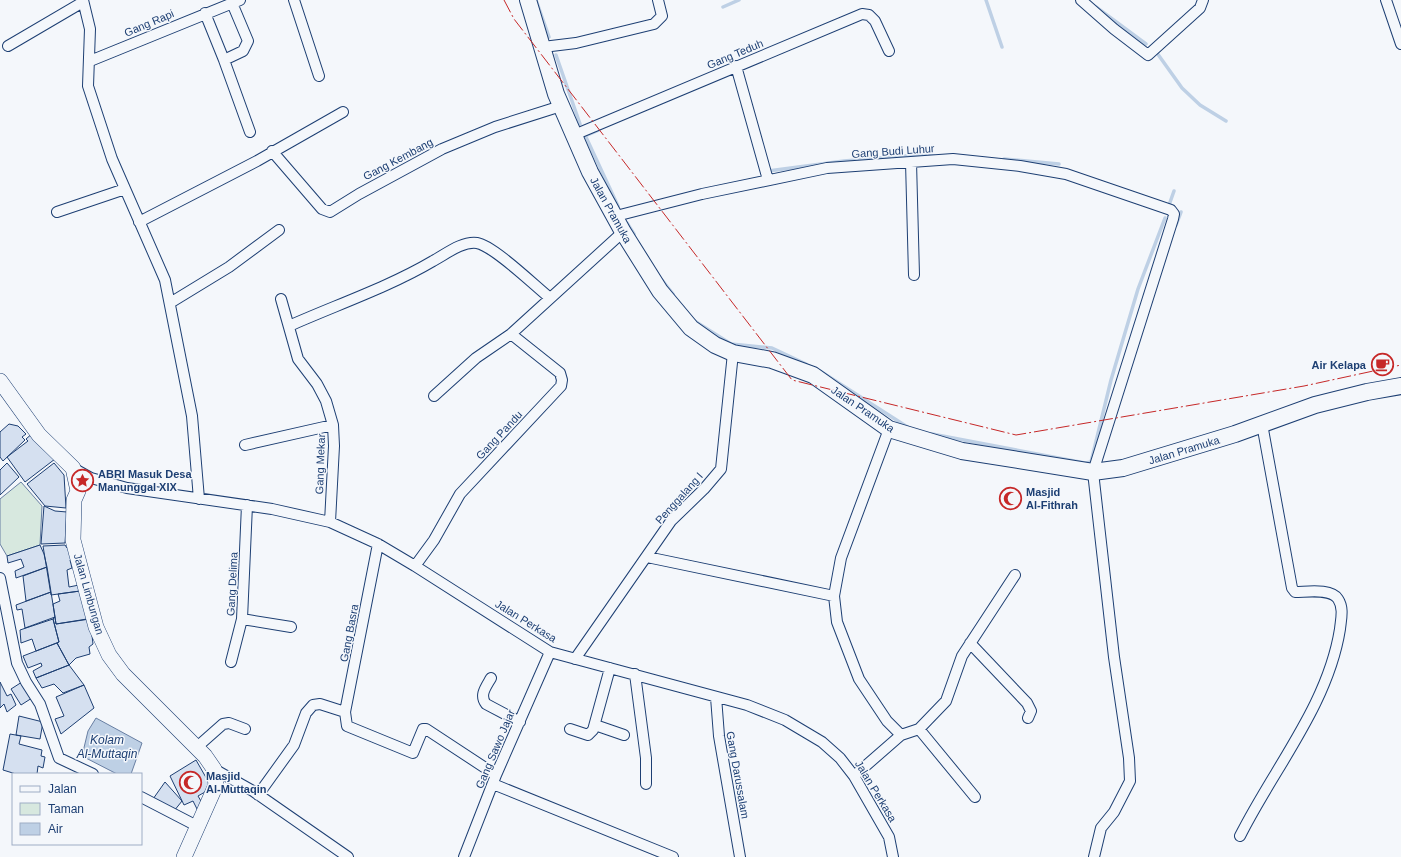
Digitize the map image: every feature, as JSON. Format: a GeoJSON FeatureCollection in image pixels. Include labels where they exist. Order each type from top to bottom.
{"type":"FeatureCollection","features":[{"type":"Feature","properties":{"kind":"main road","name":"Jalan Pramuka"},"geometry":{"type":"LineString","coordinates":[[528,0],[561,106],[590,172],[616,216],[623,232],[660,291],[691,328],[715,345],[733,353],[772,360],[814,375],[888,429],[962,451],[1094,472],[1123,468],[1316,406],[1366,392],[1401,386]]}},
{"type":"Feature","properties":{"kind":"street"},"geometry":{"type":"LineString","coordinates":[[294,0],[319,76]]}},
{"type":"Feature","properties":{"kind":"street"},"geometry":{"type":"LineString","coordinates":[[543,47],[576,44],[654,24],[662,16],[658,0]]}},
{"type":"Feature","properties":{"kind":"street"},"geometry":{"type":"LineString","coordinates":[[1081,0],[1114,29],[1148,55],[1200,8],[1204,0]]}},
{"type":"Feature","properties":{"kind":"street"},"geometry":{"type":"LineString","coordinates":[[1386,0],[1401,44]]}},
{"type":"Feature","properties":{"kind":"street"},"geometry":{"type":"LineString","coordinates":[[8,46],[83,1],[90,29],[88,86],[112,159],[165,280],[192,416],[198,499]]}},
{"type":"Feature","properties":{"kind":"street"},"geometry":{"type":"LineString","coordinates":[[224,60],[243,51],[248,41],[236,1]]}},
{"type":"Feature","properties":{"kind":"street","name":"Gang Rapi"},"geometry":{"type":"LineString","coordinates":[[90,61],[236,1]]}},
{"type":"Feature","properties":{"kind":"street"},"geometry":{"type":"LineString","coordinates":[[205,13],[250,132]]}},
{"type":"Feature","properties":{"kind":"street","name":"Gang Teduh"},"geometry":{"type":"LineString","coordinates":[[574,135],[862,14],[869,15],[875,22],[889,50]]}},
{"type":"Feature","properties":{"kind":"street"},"geometry":{"type":"LineString","coordinates":[[736,66],[768,180]]}},
{"type":"Feature","properties":{"kind":"street","name":"Gang Kembang"},"geometry":{"type":"LineString","coordinates":[[272,151],[322,209],[330,212],[359,194],[442,149],[495,127],[561,106]]}},
{"type":"Feature","properties":{"kind":"street"},"geometry":{"type":"LineString","coordinates":[[140,222],[257,161],[272,151],[343,112]]}},
{"type":"Feature","properties":{"kind":"street","name":"Gang Budi Luhur"},"geometry":{"type":"LineString","coordinates":[[616,216],[702,194],[827,168],[953,159],[1020,166],[1066,174],[1171,210],[1174,214],[1173,219],[1094,472]]}},
{"type":"Feature","properties":{"kind":"street"},"geometry":{"type":"LineString","coordinates":[[911,162],[914,275]]}},
{"type":"Feature","properties":{"kind":"street"},"geometry":{"type":"LineString","coordinates":[[57,212],[125,189]]}},
{"type":"Feature","properties":{"kind":"street"},"geometry":{"type":"LineString","coordinates":[[170,303],[229,267],[279,230]]}},
{"type":"Feature","properties":{"kind":"street"},"geometry":{"type":"LineString","coordinates":[[434,396],[476,358],[511,334],[623,232]]}},
{"type":"Feature","properties":{"kind":"street"},"geometry":{"type":"LineString","coordinates":[[289,326],[420,269],[471,242],[479,243],[492,250],[550,298]]}},
{"type":"Feature","properties":{"kind":"street","name":"Gang Mekar"},"geometry":{"type":"LineString","coordinates":[[281,299],[298,359],[318,384],[326,401],[333,425],[334,446],[330,522]]}},
{"type":"Feature","properties":{"kind":"street","name":"Gang Pandu"},"geometry":{"type":"LineString","coordinates":[[415,566],[434,540],[460,494],[561,386],[562,380],[560,373],[511,334]]}},
{"type":"Feature","properties":{"kind":"street","name":"Penggalang I"},"geometry":{"type":"LineString","coordinates":[[575,659],[671,521],[704,489],[721,469],[733,353]]}},
{"type":"Feature","properties":{"kind":"street"},"geometry":{"type":"LineString","coordinates":[[0,383],[39,435],[73,468]]}},
{"type":"Feature","properties":{"kind":"street"},"geometry":{"type":"LineString","coordinates":[[1240,836],[1257,802],[1315,704],[1337,647],[1342,610],[1338,599],[1333,594],[1295,592],[1292,588],[1262,424]]}},
{"type":"Feature","properties":{"kind":"street"},"geometry":{"type":"LineString","coordinates":[[245,445],[333,425]]}},
{"type":"Feature","properties":{"kind":"street"},"geometry":{"type":"LineString","coordinates":[[888,429],[841,558],[834,596],[837,622],[859,679],[887,721],[901,735]]}},
{"type":"Feature","properties":{"kind":"street","name":"Jalan Perkasa"},"geometry":{"type":"LineString","coordinates":[[73,468],[91,478],[127,488],[272,509],[330,522],[378,544],[550,652],[747,705],[785,720],[822,742],[840,758],[854,776],[889,837],[893,857]]}},
{"type":"Feature","properties":{"kind":"street","name":"Jalan Limbungan"},"geometry":{"type":"LineString","coordinates":[[73,468],[78,491],[74,500],[73,540],[96,627],[109,655],[123,674],[210,761],[214,769]]}},
{"type":"Feature","properties":{"kind":"street"},"geometry":{"type":"LineString","coordinates":[[1094,472],[1114,657],[1129,758],[1130,781],[1114,812],[1101,828],[1094,857]]}},
{"type":"Feature","properties":{"kind":"street"},"geometry":{"type":"LineString","coordinates":[[78,491],[91,478]]}},
{"type":"Feature","properties":{"kind":"street","name":"Gang Delima"},"geometry":{"type":"LineString","coordinates":[[231,662],[242,619],[247,505]]}},
{"type":"Feature","properties":{"kind":"street","name":"Gang Basra"},"geometry":{"type":"LineString","coordinates":[[378,544],[345,712],[347,726],[413,753],[420,732],[426,728],[495,779]]}},
{"type":"Feature","properties":{"kind":"street"},"geometry":{"type":"LineString","coordinates":[[647,557],[834,596]]}},
{"type":"Feature","properties":{"kind":"street"},"geometry":{"type":"LineString","coordinates":[[854,776],[901,735],[919,729],[946,701],[962,656],[1015,575]]}},
{"type":"Feature","properties":{"kind":"street"},"geometry":{"type":"LineString","coordinates":[[0,578],[17,663],[26,682],[40,704],[59,758],[91,773]]}},
{"type":"Feature","properties":{"kind":"street"},"geometry":{"type":"LineString","coordinates":[[242,619],[291,627]]}},
{"type":"Feature","properties":{"kind":"street"},"geometry":{"type":"LineString","coordinates":[[970,643],[1027,703],[1031,711],[1028,718]]}},
{"type":"Feature","properties":{"kind":"street","name":"Gang Sawo Jajar"},"geometry":{"type":"LineString","coordinates":[[464,857],[495,779],[550,652]]}},
{"type":"Feature","properties":{"kind":"street"},"geometry":{"type":"LineString","coordinates":[[570,729],[588,735],[593,730],[610,668]]}},
{"type":"Feature","properties":{"kind":"street"},"geometry":{"type":"LineString","coordinates":[[634,674],[646,758],[646,784]]}},
{"type":"Feature","properties":{"kind":"street"},"geometry":{"type":"LineString","coordinates":[[491,678],[482,694],[486,704],[520,722]]}},
{"type":"Feature","properties":{"kind":"street","name":"Gang Darussalam"},"geometry":{"type":"LineString","coordinates":[[716,697],[719,736],[740,857]]}},
{"type":"Feature","properties":{"kind":"street"},"geometry":{"type":"LineString","coordinates":[[258,795],[294,745],[306,713],[313,705],[320,704],[345,712]]}},
{"type":"Feature","properties":{"kind":"street"},"geometry":{"type":"LineString","coordinates":[[197,748],[223,724],[229,723],[245,729]]}},
{"type":"Feature","properties":{"kind":"street"},"geometry":{"type":"LineString","coordinates":[[595,725],[624,736]]}},
{"type":"Feature","properties":{"kind":"street"},"geometry":{"type":"LineString","coordinates":[[919,729],[975,797]]}},
{"type":"Feature","properties":{"kind":"street"},"geometry":{"type":"LineString","coordinates":[[214,769],[258,795],[348,857]]}},
{"type":"Feature","properties":{"kind":"street"},"geometry":{"type":"LineString","coordinates":[[184,857],[216,786],[214,769]]}},
{"type":"Feature","properties":{"kind":"street"},"geometry":{"type":"LineString","coordinates":[[495,779],[672,857]]}},
{"type":"Feature","properties":{"kind":"street"},"geometry":{"type":"LineString","coordinates":[[142,798],[198,826]]}},
{"type":"Feature","properties":{"kind":"green space"},"geometry":{"type":"Polygon","coordinates":[[[21,482],[42,506],[40,545],[7,556],[0,544],[0,499],[21,482]]]}},
{"type":"Feature","properties":{"kind":"water","name":"Kolam Al-Muttaqin"},"geometry":{"type":"Polygon","coordinates":[[[96,718],[142,743],[131,773],[115,773],[82,756],[88,731],[96,718]]]}},
{"type":"Feature","properties":{"kind":"building"},"geometry":{"type":"Polygon","coordinates":[[[9,424],[18,426],[26,434],[22,437],[25,440],[3,461],[0,457],[0,432],[9,424]]]}},
{"type":"Feature","properties":{"kind":"building"},"geometry":{"type":"Polygon","coordinates":[[[34,432],[55,459],[25,482],[7,457],[28,441],[26,439],[34,432]]]}},
{"type":"Feature","properties":{"kind":"building"},"geometry":{"type":"Polygon","coordinates":[[[7,463],[19,477],[0,495],[0,470],[7,463]]]}},
{"type":"Feature","properties":{"kind":"building"},"geometry":{"type":"Polygon","coordinates":[[[54,463],[64,475],[66,508],[45,506],[27,484],[54,463]]]}},
{"type":"Feature","properties":{"kind":"building"},"geometry":{"type":"Polygon","coordinates":[[[44,506],[55,511],[67,512],[65,543],[41,544],[44,506]]]}},
{"type":"Feature","properties":{"kind":"building"},"geometry":{"type":"Polygon","coordinates":[[[40,545],[47,567],[16,578],[15,571],[24,567],[21,559],[8,563],[7,556],[40,545]]]}},
{"type":"Feature","properties":{"kind":"building"},"geometry":{"type":"Polygon","coordinates":[[[65,545],[69,548],[73,559],[70,560],[72,568],[67,570],[69,587],[79,585],[80,591],[51,595],[43,546],[65,545]]]}},
{"type":"Feature","properties":{"kind":"building"},"geometry":{"type":"Polygon","coordinates":[[[47,567],[51,592],[26,601],[23,576],[47,567]]]}},
{"type":"Feature","properties":{"kind":"building"},"geometry":{"type":"Polygon","coordinates":[[[80,591],[87,619],[56,624],[53,604],[60,601],[58,594],[80,591]]]}},
{"type":"Feature","properties":{"kind":"building"},"geometry":{"type":"Polygon","coordinates":[[[51,592],[55,617],[25,628],[22,609],[17,610],[16,605],[51,592]]]}},
{"type":"Feature","properties":{"kind":"building"},"geometry":{"type":"Polygon","coordinates":[[[55,617],[56,624],[90,619],[93,644],[89,647],[90,654],[76,658],[69,665],[57,643],[59,642],[53,619],[55,617]]]}},
{"type":"Feature","properties":{"kind":"building"},"geometry":{"type":"Polygon","coordinates":[[[53,619],[59,642],[36,651],[32,639],[21,643],[20,630],[53,619]]]}},
{"type":"Feature","properties":{"kind":"building"},"geometry":{"type":"Polygon","coordinates":[[[57,643],[69,665],[36,678],[33,671],[42,666],[41,663],[28,668],[23,656],[57,643]]]}},
{"type":"Feature","properties":{"kind":"building"},"geometry":{"type":"Polygon","coordinates":[[[69,665],[84,685],[63,693],[54,684],[42,688],[36,678],[69,665]]]}},
{"type":"Feature","properties":{"kind":"building"},"geometry":{"type":"Polygon","coordinates":[[[0,682],[7,696],[11,694],[16,705],[7,712],[4,704],[0,708],[0,682]]]}},
{"type":"Feature","properties":{"kind":"building"},"geometry":{"type":"Polygon","coordinates":[[[22,682],[32,698],[21,705],[11,689],[22,682]]]}},
{"type":"Feature","properties":{"kind":"building"},"geometry":{"type":"Polygon","coordinates":[[[84,685],[94,708],[61,734],[55,719],[64,716],[56,697],[84,685]]]}},
{"type":"Feature","properties":{"kind":"building"},"geometry":{"type":"Polygon","coordinates":[[[19,716],[43,722],[40,739],[16,735],[19,716]]]}},
{"type":"Feature","properties":{"kind":"building"},"geometry":{"type":"Polygon","coordinates":[[[10,734],[21,736],[19,744],[42,750],[41,756],[45,757],[43,768],[38,766],[37,773],[13,773],[3,770],[10,734]]]}},
{"type":"Feature","properties":{"kind":"building","name":"Masjid Al-Muttaqin"},"geometry":{"type":"Polygon","coordinates":[[[196,760],[212,788],[198,796],[205,808],[198,811],[193,801],[184,805],[170,776],[196,760]]]}},
{"type":"Feature","properties":{"kind":"building"},"geometry":{"type":"Polygon","coordinates":[[[165,782],[182,801],[174,811],[153,799],[165,782]]]}},
{"type":"Feature","properties":{"kind":"waterway"},"geometry":{"type":"LineString","coordinates":[[536,0],[549,37]]}},
{"type":"Feature","properties":{"kind":"waterway"},"geometry":{"type":"LineString","coordinates":[[723,7],[739,0]]}},
{"type":"Feature","properties":{"kind":"waterway"},"geometry":{"type":"LineString","coordinates":[[986,0],[1002,47]]}},
{"type":"Feature","properties":{"kind":"waterway"},"geometry":{"type":"LineString","coordinates":[[1096,7],[1146,44]]}},
{"type":"Feature","properties":{"kind":"waterway"},"geometry":{"type":"LineString","coordinates":[[1157,53],[1182,88],[1200,105],[1226,121]]}},
{"type":"Feature","properties":{"kind":"waterway"},"geometry":{"type":"LineString","coordinates":[[556,55],[580,124]]}},
{"type":"Feature","properties":{"kind":"waterway"},"geometry":{"type":"LineString","coordinates":[[585,136],[599,130]]}},
{"type":"Feature","properties":{"kind":"waterway"},"geometry":{"type":"LineString","coordinates":[[585,135],[618,206]]}},
{"type":"Feature","properties":{"kind":"waterway"},"geometry":{"type":"LineString","coordinates":[[768,171],[844,161],[918,155],[934,156]]}},
{"type":"Feature","properties":{"kind":"waterway"},"geometry":{"type":"LineString","coordinates":[[1004,159],[1059,164]]}},
{"type":"Feature","properties":{"kind":"waterway"},"geometry":{"type":"LineString","coordinates":[[1168,208],[1174,191]]}},
{"type":"Feature","properties":{"kind":"waterway"},"geometry":{"type":"LineString","coordinates":[[1176,225],[1181,212]]}},
{"type":"Feature","properties":{"kind":"waterway"},"geometry":{"type":"LineString","coordinates":[[1091,462],[1111,380],[1138,289],[1165,218]]}},
{"type":"Feature","properties":{"kind":"waterway"},"geometry":{"type":"LineString","coordinates":[[627,223],[634,234]]}},
{"type":"Feature","properties":{"kind":"waterway"},"geometry":{"type":"LineString","coordinates":[[662,280],[673,294]]}},
{"type":"Feature","properties":{"kind":"waterway"},"geometry":{"type":"LineString","coordinates":[[693,320],[731,344],[772,348],[806,364]]}},
{"type":"Feature","properties":{"kind":"waterway"},"geometry":{"type":"LineString","coordinates":[[820,371],[909,428]]}},
{"type":"Feature","properties":{"kind":"waterway"},"geometry":{"type":"LineString","coordinates":[[932,434],[1085,463],[1091,462]]}},
{"type":"Feature","properties":{"kind":"power"},"geometry":{"type":"LineString","coordinates":[[504,0],[514,19],[792,380],[1016,435],[1304,386],[1401,365]]}},
{"type":"Feature","properties":{"kind":"place","name":"Air Kelapa"},"geometry":{"type":"Point","coordinates":[1382,365]}},
{"type":"Feature","properties":{"kind":"place","name":"ABRI Masuk Desa Manunggal XIX"},"geometry":{"type":"Point","coordinates":[82,480]}},
{"type":"Feature","properties":{"kind":"place","name":"Masjid Al-Fithrah"},"geometry":{"type":"Point","coordinates":[1011,498]}},
{"type":"Feature","properties":{"kind":"place","name":"Masjid Al-Muttaqin"},"geometry":{"type":"Point","coordinates":[191,782]}}]}
